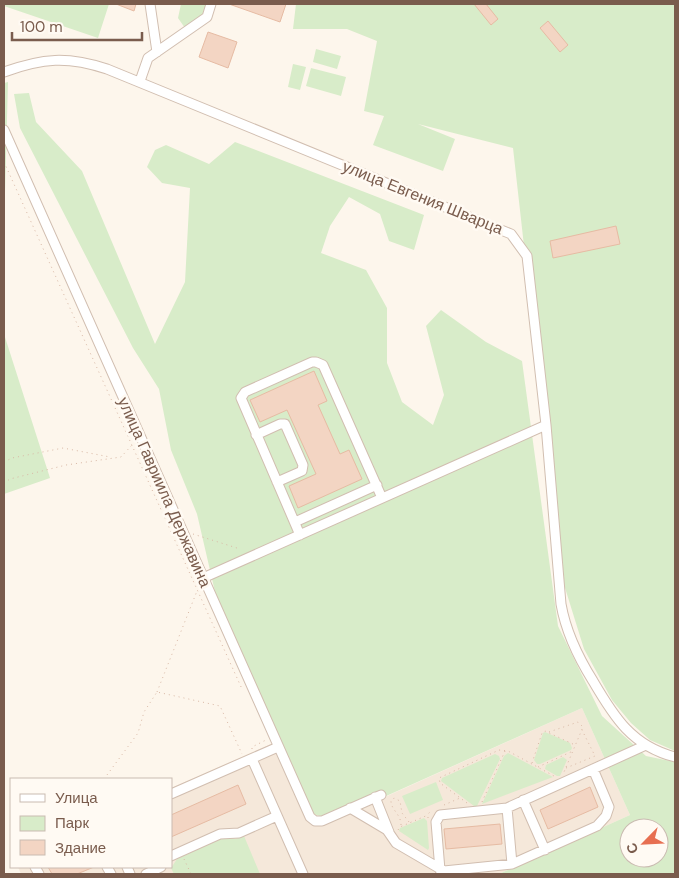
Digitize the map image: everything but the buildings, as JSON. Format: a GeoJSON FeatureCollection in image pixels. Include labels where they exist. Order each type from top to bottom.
{"type":"FeatureCollection","features":[{"type":"Feature","properties":{"kind":"street"},"geometry":{"type":"LineString","coordinates":[[150,4],[157,52]]}},
{"type":"Feature","properties":{"kind":"street"},"geometry":{"type":"LineString","coordinates":[[140,81],[148,58],[207,17],[211,4]]}},
{"type":"Feature","properties":{"kind":"street","name":"улица Евгения Шварца"},"geometry":{"type":"LineString","coordinates":[[4,72],[38,62],[58,60],[78,60],[107,68],[512,234],[527,256],[546,425],[561,604],[565,625],[579,658],[614,716],[623,727],[646,745],[675,757]]}},
{"type":"Feature","properties":{"kind":"street","name":"улица Гавриила Державина"},"geometry":{"type":"LineString","coordinates":[[4,130],[312,820],[322,821],[350,808]]}},
{"type":"Feature","properties":{"kind":"street"},"geometry":{"type":"LineString","coordinates":[[300,535],[241,402],[242,395],[312,362],[323,365],[382,498]]}},
{"type":"Feature","properties":{"kind":"street"},"geometry":{"type":"LineString","coordinates":[[256,435],[284,424],[300,457],[303,470],[277,482]]}},
{"type":"Feature","properties":{"kind":"street"},"geometry":{"type":"LineString","coordinates":[[203,578],[546,425]]}},
{"type":"Feature","properties":{"kind":"street"},"geometry":{"type":"LineString","coordinates":[[295,522],[377,485]]}},
{"type":"Feature","properties":{"kind":"street"},"geometry":{"type":"LineString","coordinates":[[440,870],[437,818],[444,814],[507,808],[561,781],[646,745]]}},
{"type":"Feature","properties":{"kind":"street"},"geometry":{"type":"LineString","coordinates":[[172,794],[278,747]]}},
{"type":"Feature","properties":{"kind":"street"},"geometry":{"type":"LineString","coordinates":[[251,759],[303,874]]}},
{"type":"Feature","properties":{"kind":"street"},"geometry":{"type":"LineString","coordinates":[[350,808],[378,796],[395,834],[394,842],[440,870],[512,864],[597,826],[606,816],[610,807],[593,769]]}},
{"type":"Feature","properties":{"kind":"street"},"geometry":{"type":"LineString","coordinates":[[523,800],[545,850]]}},
{"type":"Feature","properties":{"kind":"street"},"geometry":{"type":"LineString","coordinates":[[350,808],[395,834]]}},
{"type":"Feature","properties":{"kind":"street"},"geometry":{"type":"LineString","coordinates":[[507,808],[512,864]]}},
{"type":"Feature","properties":{"kind":"street"},"geometry":{"type":"LineString","coordinates":[[172,856],[222,833],[239,833],[277,816]]}},
{"type":"Feature","properties":{"kind":"street"},"geometry":{"type":"LineString","coordinates":[[146,874],[159,868]]}},
{"type":"Feature","properties":{"kind":"path"},"geometry":{"type":"LineString","coordinates":[[4,162],[246,696]]}},
{"type":"Feature","properties":{"kind":"path"},"geometry":{"type":"LineString","coordinates":[[4,483],[10,479],[66,465],[121,457],[132,445],[142,440]]}},
{"type":"Feature","properties":{"kind":"path"},"geometry":{"type":"LineString","coordinates":[[4,462],[12,458],[63,448],[113,458]]}},
{"type":"Feature","properties":{"kind":"path"},"geometry":{"type":"LineString","coordinates":[[174,539],[189,532],[240,549]]}},
{"type":"Feature","properties":{"kind":"path"},"geometry":{"type":"LineString","coordinates":[[105,778],[138,733],[144,712],[156,692],[198,590]]}},
{"type":"Feature","properties":{"kind":"path"},"geometry":{"type":"LineString","coordinates":[[156,692],[220,706],[251,759]]}},
{"type":"Feature","properties":{"kind":"path"},"geometry":{"type":"LineString","coordinates":[[532,764],[542,733],[578,722],[582,725],[582,730],[595,756],[565,769]]}},
{"type":"Feature","properties":{"kind":"path"},"geometry":{"type":"LineString","coordinates":[[467,803],[440,783],[439,778],[499,750],[505,750],[561,781],[582,730]]}},
{"type":"Feature","properties":{"kind":"path"},"geometry":{"type":"LineString","coordinates":[[549,732],[576,745]]}},
{"type":"Feature","properties":{"kind":"path"},"geometry":{"type":"LineString","coordinates":[[251,759],[252,747],[266,740]]}},
{"type":"Feature","properties":{"kind":"path"},"geometry":{"type":"LineString","coordinates":[[477,811],[505,750]]}},
{"type":"Feature","properties":{"kind":"path"},"geometry":{"type":"LineString","coordinates":[[537,767],[573,750]]}},
{"type":"Feature","properties":{"kind":"path"},"geometry":{"type":"LineString","coordinates":[[401,826],[400,817],[391,805],[391,801],[394,798],[400,801],[404,816],[410,823]]}},
{"type":"Feature","properties":{"kind":"path"},"geometry":{"type":"LineString","coordinates":[[438,808],[460,798]]}},
{"type":"Feature","properties":{"kind":"path"},"geometry":{"type":"LineString","coordinates":[[395,834],[401,826],[428,815],[431,811]]}},
{"type":"Feature","properties":{"kind":"path"},"geometry":{"type":"LineString","coordinates":[[428,815],[429,823]]}},
{"type":"Feature","properties":{"kind":"path"},"geometry":{"type":"LineString","coordinates":[[181,852],[191,874]]}},
{"type":"Feature","properties":{"kind":"shaded area"},"geometry":{"type":"Polygon","coordinates":[[[582,708],[630,815],[619,818],[619,820],[499,874],[21,874],[18,868],[172,868],[172,788],[280,740],[316,815],[322,817],[385,797],[582,708]]]}},
{"type":"Feature","properties":{"kind":"green space"},"geometry":{"type":"Polygon","coordinates":[[[4,4],[109,4],[98,38],[4,6],[4,4]]]}},
{"type":"Feature","properties":{"kind":"green space"},"geometry":{"type":"Polygon","coordinates":[[[181,4],[216,4],[185,28],[178,18],[181,4]]]}},
{"type":"Feature","properties":{"kind":"green space"},"geometry":{"type":"Polygon","coordinates":[[[296,4],[675,4],[675,751],[650,740],[631,723],[612,700],[584,649],[561,575],[513,148],[418,124],[455,139],[443,171],[373,145],[384,116],[364,111],[377,41],[347,29],[293,29],[296,4]]]}},
{"type":"Feature","properties":{"kind":"green space"},"geometry":{"type":"Polygon","coordinates":[[[316,49],[341,56],[337,69],[313,62],[316,49]]]}},
{"type":"Feature","properties":{"kind":"green space"},"geometry":{"type":"Polygon","coordinates":[[[293,64],[306,67],[300,90],[288,87],[293,64]]]}},
{"type":"Feature","properties":{"kind":"green space"},"geometry":{"type":"Polygon","coordinates":[[[311,68],[346,77],[341,96],[306,86],[311,68]]]}},
{"type":"Feature","properties":{"kind":"green space"},"geometry":{"type":"Polygon","coordinates":[[[8,82],[4,230],[4,83],[8,82]]]}},
{"type":"Feature","properties":{"kind":"green space"},"geometry":{"type":"Polygon","coordinates":[[[29,93],[36,122],[82,171],[155,344],[185,282],[190,188],[162,183],[147,167],[155,150],[166,145],[209,164],[235,142],[424,215],[414,250],[389,241],[380,214],[349,197],[330,226],[321,253],[366,270],[387,308],[387,363],[402,402],[433,425],[444,395],[426,326],[441,310],[486,342],[522,361],[558,626],[602,716],[646,756],[675,762],[675,874],[499,874],[619,820],[619,868],[669,868],[669,818],[623,818],[630,815],[582,708],[384,797],[322,817],[314,814],[222,622],[197,514],[171,450],[159,389],[133,348],[20,128],[14,94],[29,93]]]}},
{"type":"Feature","properties":{"kind":"green space"},"geometry":{"type":"Polygon","coordinates":[[[4,334],[50,478],[4,494],[4,334]]]}},
{"type":"Feature","properties":{"kind":"green space"},"geometry":{"type":"Polygon","coordinates":[[[545,732],[570,743],[572,748],[537,764],[534,760],[545,732]]]}},
{"type":"Feature","properties":{"kind":"green space"},"geometry":{"type":"Polygon","coordinates":[[[508,753],[553,777],[482,804],[504,756],[508,753]]]}},
{"type":"Feature","properties":{"kind":"green space"},"geometry":{"type":"Polygon","coordinates":[[[495,754],[500,759],[477,806],[474,806],[441,781],[442,778],[495,754]]]}},
{"type":"Feature","properties":{"kind":"green space"},"geometry":{"type":"Polygon","coordinates":[[[563,757],[567,760],[560,776],[545,769],[546,765],[563,757]]]}},
{"type":"Feature","properties":{"kind":"green space"},"geometry":{"type":"Polygon","coordinates":[[[436,782],[443,800],[410,814],[402,796],[436,782]]]}},
{"type":"Feature","properties":{"kind":"green space"},"geometry":{"type":"Polygon","coordinates":[[[424,818],[427,821],[428,850],[399,831],[400,828],[424,818]]]}},
{"type":"Feature","properties":{"kind":"green space"},"geometry":{"type":"Polygon","coordinates":[[[227,836],[235,839],[244,836],[260,874],[174,874],[171,868],[177,859],[227,836]]]}}]}
